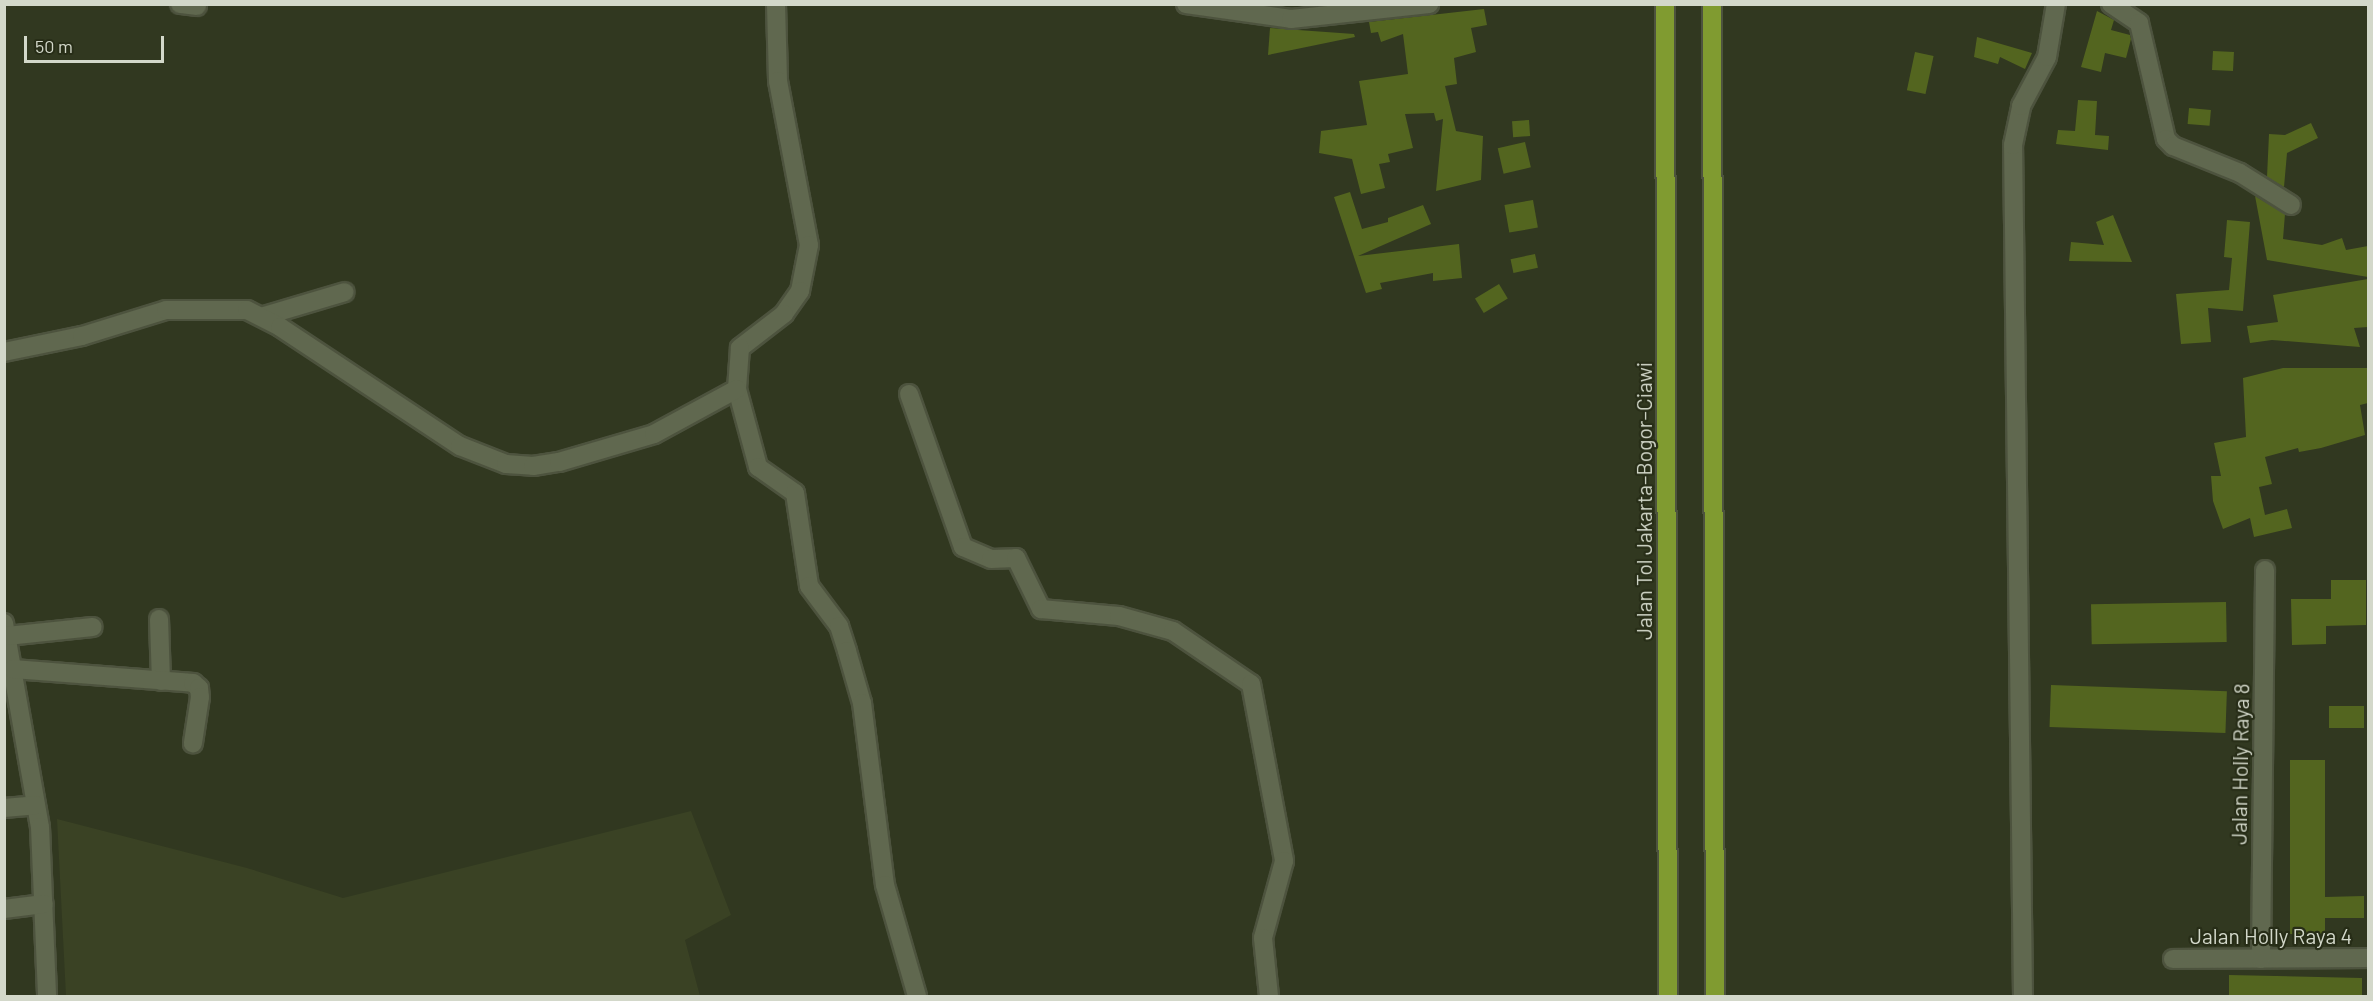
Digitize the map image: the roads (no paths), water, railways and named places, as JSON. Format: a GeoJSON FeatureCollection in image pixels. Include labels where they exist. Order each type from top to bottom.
{"type":"FeatureCollection","features":[{"type":"Feature","properties":{"kind":"highway","name":"Jalan Tol Jakarta–Bogor–Ciawi"},"geometry":{"type":"LineString","coordinates":[[1665,4],[1668,996]]}},
{"type":"Feature","properties":{"kind":"highway"},"geometry":{"type":"LineString","coordinates":[[1712,4],[1714,996]]}},
{"type":"Feature","properties":{"kind":"street"},"geometry":{"type":"LineString","coordinates":[[776,4],[778,81],[806,218],[808,254],[800,291],[795,299],[784,314],[740,348],[737,389],[758,467],[795,493],[809,586],[839,626],[847,651],[862,703],[885,885],[917,996]]}},
{"type":"Feature","properties":{"kind":"street"},"geometry":{"type":"LineString","coordinates":[[1186,4],[1291,19],[1429,4]]}},
{"type":"Feature","properties":{"kind":"street"},"geometry":{"type":"LineString","coordinates":[[2023,996],[2013,145],[2021,106],[2047,57],[2056,4]]}},
{"type":"Feature","properties":{"kind":"street"},"geometry":{"type":"LineString","coordinates":[[2110,4],[2139,22],[2166,139],[2173,146],[2240,173],[2290,205]]}},
{"type":"Feature","properties":{"kind":"street"},"geometry":{"type":"LineString","coordinates":[[264,316],[345,292]]}},
{"type":"Feature","properties":{"kind":"street"},"geometry":{"type":"LineString","coordinates":[[4,352],[82,336],[166,310],[248,310],[264,316],[460,446],[506,464],[559,462],[654,434],[737,389]]}},
{"type":"Feature","properties":{"kind":"street"},"geometry":{"type":"LineString","coordinates":[[909,394],[963,547],[991,559],[1016,558],[1041,609],[1119,616],[1173,631],[1251,684],[1284,861],[1263,938],[1269,996]]}},
{"type":"Feature","properties":{"kind":"street","name":"Jalan Holly Raya 8"},"geometry":{"type":"LineString","coordinates":[[2261,959],[2265,570]]}},
{"type":"Feature","properties":{"kind":"street"},"geometry":{"type":"LineString","coordinates":[[159,619],[161,681]]}},
{"type":"Feature","properties":{"kind":"street"},"geometry":{"type":"LineString","coordinates":[[47,996],[44,904],[36,805],[6,629],[93,627]]}},
{"type":"Feature","properties":{"kind":"street"},"geometry":{"type":"LineString","coordinates":[[13,669],[193,683],[199,688],[193,743]]}},
{"type":"Feature","properties":{"kind":"street"},"geometry":{"type":"LineString","coordinates":[[4,808],[36,805]]}},
{"type":"Feature","properties":{"kind":"street"},"geometry":{"type":"LineString","coordinates":[[4,909],[44,904]]}},
{"type":"Feature","properties":{"kind":"street","name":"Jalan Holly Raya 4"},"geometry":{"type":"LineString","coordinates":[[2174,959],[2368,958]]}}]}
